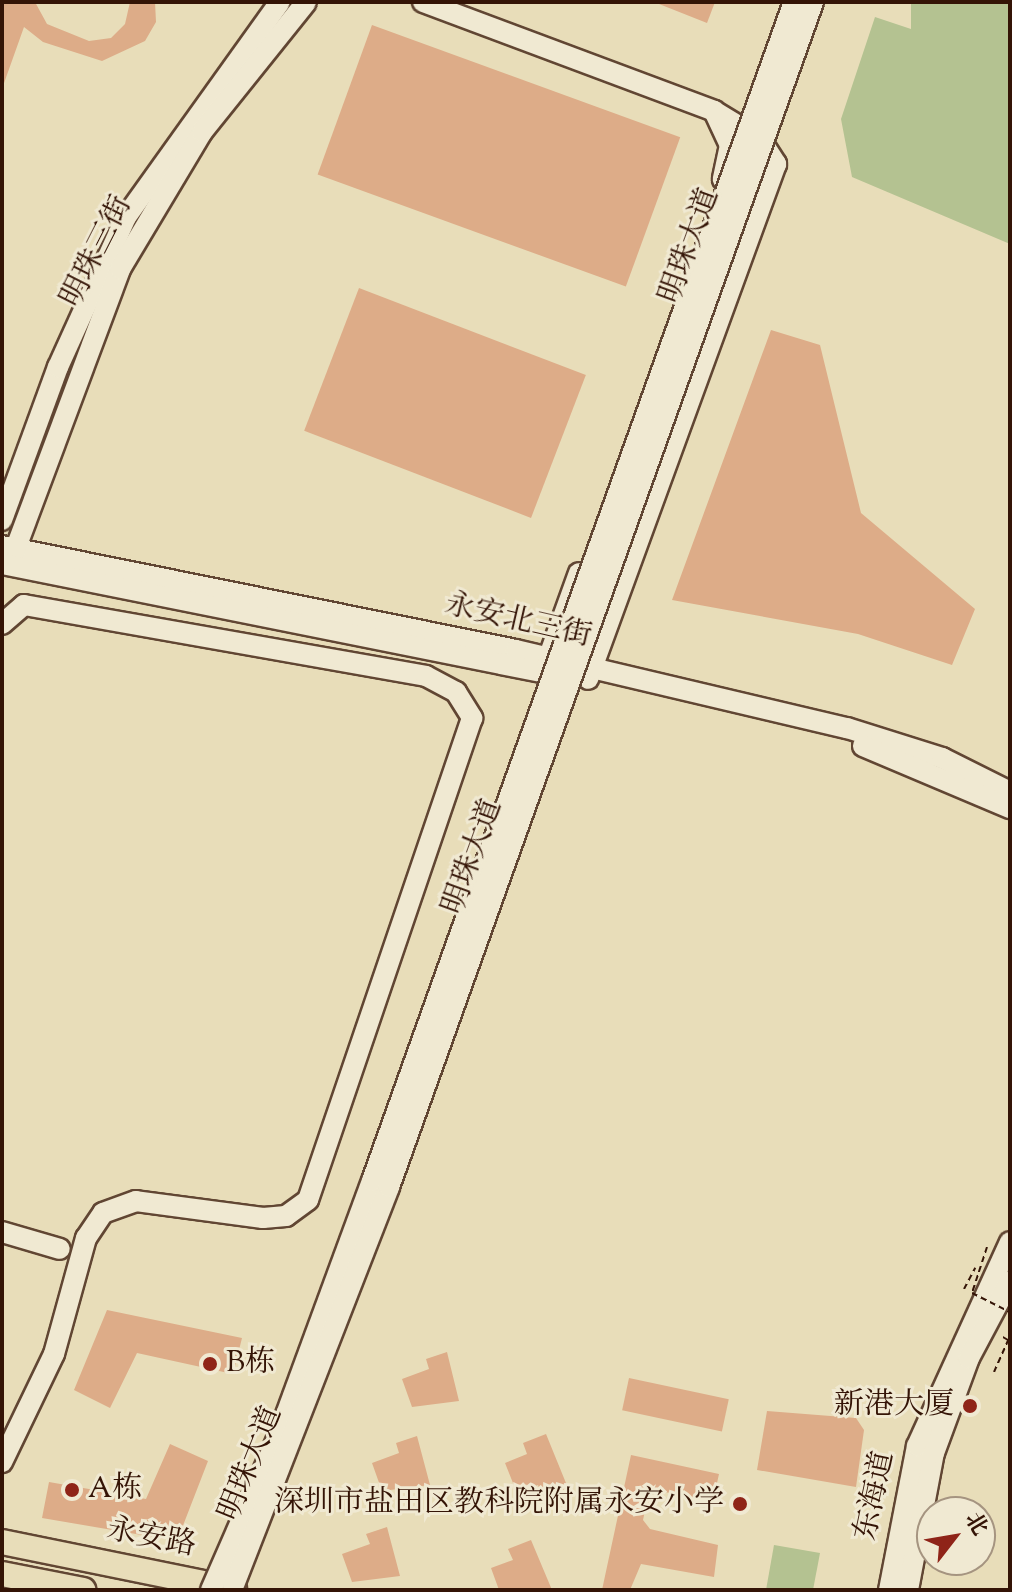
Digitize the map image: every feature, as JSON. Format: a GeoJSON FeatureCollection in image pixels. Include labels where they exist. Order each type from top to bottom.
{"type":"FeatureCollection","features":[{"type":"Feature","properties":{"kind":"main road","name":"永安路"},"geometry":{"type":"LineString","coordinates":[[2,1542],[240,1590]]}},
{"type":"Feature","properties":{"kind":"main road"},"geometry":{"type":"LineString","coordinates":[[2,1574],[83,1590]]}},
{"type":"Feature","properties":{"kind":"street","name":"明珠三街"},"geometry":{"type":"LineString","coordinates":[[2,520],[72,331],[126,217],[280,2]]}},
{"type":"Feature","properties":{"kind":"street","name":"明珠三街"},"geometry":{"type":"LineString","coordinates":[[7,555],[100,308],[143,226],[202,132],[306,2]]}},
{"type":"Feature","properties":{"kind":"street"},"geometry":{"type":"LineString","coordinates":[[423,2],[714,111]]}},
{"type":"Feature","properties":{"kind":"street","name":"明珠大道"},"geometry":{"type":"LineString","coordinates":[[211,1590],[277,1439],[372,1181],[794,2]]}},
{"type":"Feature","properties":{"kind":"street","name":"明珠大道"},"geometry":{"type":"LineString","coordinates":[[232,1590],[389,1187],[813,2]]}},
{"type":"Feature","properties":{"kind":"street","name":"明珠大道"},"geometry":{"type":"LineString","coordinates":[[553,667],[727,166],[730,145],[714,111]]}},
{"type":"Feature","properties":{"kind":"street","name":"明珠大道"},"geometry":{"type":"LineString","coordinates":[[589,677],[776,164],[760,139],[714,111]]}},
{"type":"Feature","properties":{"kind":"street","name":"永安北三街"},"geometry":{"type":"LineString","coordinates":[[7,555],[553,667],[851,742],[1010,808]]}},
{"type":"Feature","properties":{"kind":"street"},"geometry":{"type":"LineString","coordinates":[[2,624],[24,605],[426,676],[456,692],[472,727],[308,1200],[286,1216],[263,1218],[136,1201],[103,1213],[86,1238],[54,1354],[2,1462]]}},
{"type":"Feature","properties":{"kind":"street","name":"永安北三街"},"geometry":{"type":"LineString","coordinates":[[589,677],[885,738],[1010,792]]}},
{"type":"Feature","properties":{"kind":"street"},"geometry":{"type":"LineString","coordinates":[[2,1232],[60,1249]]}},
{"type":"Feature","properties":{"kind":"street","name":"东海道"},"geometry":{"type":"LineString","coordinates":[[889,1590],[917,1446],[1010,1242]]}},
{"type":"Feature","properties":{"kind":"street","name":"东海道"},"geometry":{"type":"LineString","coordinates":[[908,1590],[934,1453],[969,1358],[1010,1281]]}},
{"type":"Feature","properties":{"kind":"path"},"geometry":{"type":"LineString","coordinates":[[964,1289],[987,1247]]}},
{"type":"Feature","properties":{"kind":"path"},"geometry":{"type":"LineString","coordinates":[[975,1268],[983,1272],[972,1293],[1010,1313],[1000,1335],[1009,1339],[994,1372]]}},
{"type":"Feature","properties":{"kind":"green space"},"geometry":{"type":"Polygon","coordinates":[[[911,2],[1010,2],[1010,244],[852,177],[841,119],[875,17],[911,29],[911,2]]]}},
{"type":"Feature","properties":{"kind":"green space"},"geometry":{"type":"Polygon","coordinates":[[[774,1545],[820,1553],[813,1590],[766,1590],[774,1545]]]}},
{"type":"Feature","properties":{"kind":"building"},"geometry":{"type":"Polygon","coordinates":[[[2,2],[35,2],[47,24],[89,41],[111,38],[125,24],[130,2],[155,2],[156,22],[145,41],[102,61],[43,42],[24,27],[3,86],[2,2]]]}},
{"type":"Feature","properties":{"kind":"building"},"geometry":{"type":"Polygon","coordinates":[[[654,2],[715,2],[707,23],[654,2]]]}},
{"type":"Feature","properties":{"kind":"building"},"geometry":{"type":"Polygon","coordinates":[[[372,25],[680,137],[626,287],[318,174],[372,25]]]}},
{"type":"Feature","properties":{"kind":"building"},"geometry":{"type":"Polygon","coordinates":[[[359,288],[586,375],[531,518],[304,431],[359,288]]]}},
{"type":"Feature","properties":{"kind":"building"},"geometry":{"type":"Polygon","coordinates":[[[771,330],[820,345],[861,513],[975,609],[952,665],[858,634],[672,600],[771,330]]]}},
{"type":"Feature","properties":{"kind":"building","name":"B栋"},"geometry":{"type":"Polygon","coordinates":[[[107,1310],[242,1338],[233,1374],[137,1353],[110,1408],[74,1390],[107,1310]]]}},
{"type":"Feature","properties":{"kind":"building"},"geometry":{"type":"Polygon","coordinates":[[[447,1352],[459,1401],[412,1407],[402,1379],[429,1369],[426,1359],[447,1352]]]}},
{"type":"Feature","properties":{"kind":"building"},"geometry":{"type":"Polygon","coordinates":[[[629,1378],[729,1399],[722,1431],[622,1410],[629,1378]]]}},
{"type":"Feature","properties":{"kind":"building"},"geometry":{"type":"Polygon","coordinates":[[[767,1411],[856,1418],[864,1430],[856,1487],[757,1470],[767,1411]]]}},
{"type":"Feature","properties":{"kind":"building"},"geometry":{"type":"Polygon","coordinates":[[[546,1434],[568,1488],[542,1497],[538,1485],[517,1493],[505,1463],[527,1454],[523,1443],[546,1434]]]}},
{"type":"Feature","properties":{"kind":"building"},"geometry":{"type":"Polygon","coordinates":[[[417,1436],[430,1485],[382,1491],[372,1463],[399,1453],[396,1443],[417,1436]]]}},
{"type":"Feature","properties":{"kind":"building","name":"A栋"},"geometry":{"type":"Polygon","coordinates":[[[170,1444],[208,1461],[177,1541],[42,1518],[49,1482],[146,1499],[170,1444]]]}},
{"type":"Feature","properties":{"kind":"building"},"geometry":{"type":"Polygon","coordinates":[[[631,1455],[719,1474],[713,1501],[659,1491],[648,1497],[643,1520],[650,1529],[718,1545],[714,1577],[641,1564],[630,1590],[602,1590],[631,1455]]]}},
{"type":"Feature","properties":{"kind":"building"},"geometry":{"type":"Polygon","coordinates":[[[387,1527],[400,1576],[352,1582],[342,1554],[370,1544],[366,1534],[387,1527]]]}},
{"type":"Feature","properties":{"kind":"building"},"geometry":{"type":"Polygon","coordinates":[[[531,1540],[552,1590],[499,1590],[491,1568],[513,1560],[508,1549],[531,1540]]]}},
{"type":"Feature","properties":{"kind":"place","name":"B栋"},"geometry":{"type":"Point","coordinates":[210,1364]}},
{"type":"Feature","properties":{"kind":"place","name":"新港大厦"},"geometry":{"type":"Point","coordinates":[970,1406]}},
{"type":"Feature","properties":{"kind":"place","name":"A栋"},"geometry":{"type":"Point","coordinates":[72,1490]}},
{"type":"Feature","properties":{"kind":"place","name":"深圳市盐田区教科院附属永安小学"},"geometry":{"type":"Point","coordinates":[740,1504]}}]}
